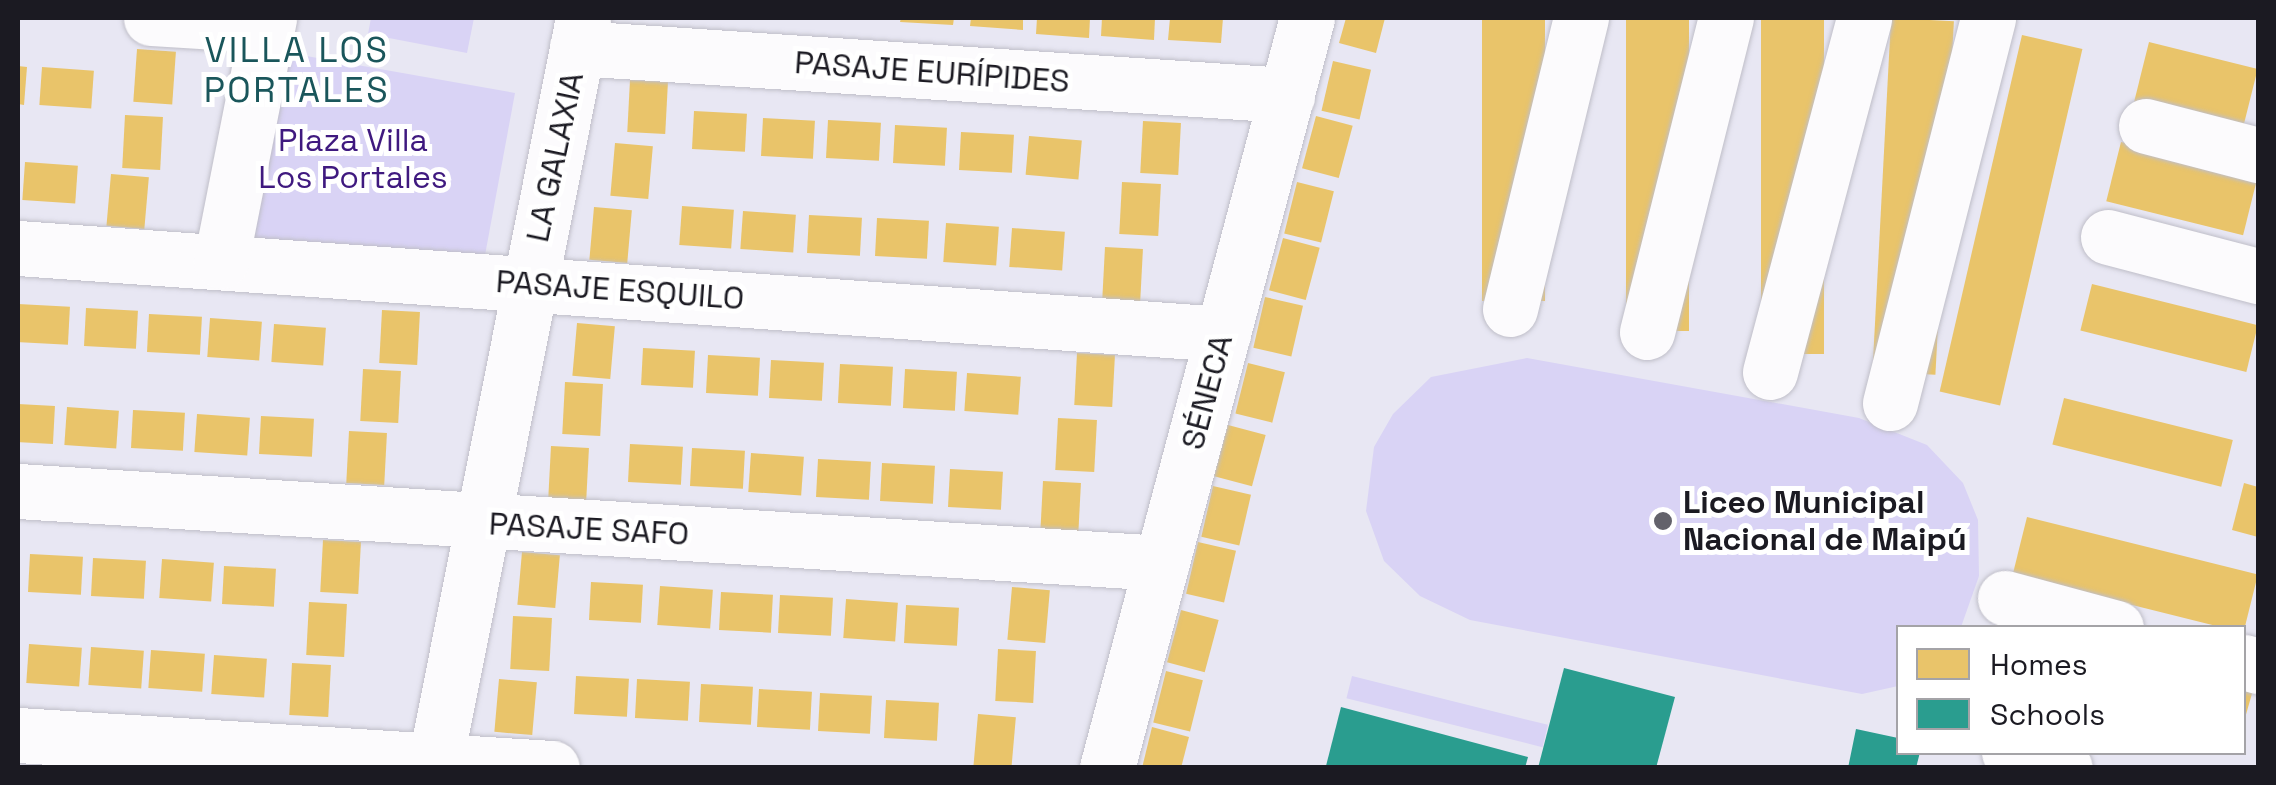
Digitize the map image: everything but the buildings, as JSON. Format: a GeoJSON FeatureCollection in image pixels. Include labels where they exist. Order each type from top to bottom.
{"type":"FeatureCollection","features":[{"type":"Feature","properties":{"kind":"street"},"geometry":{"type":"LineString","coordinates":[[151,18],[268,21],[221,261]]}},
{"type":"Feature","properties":{"kind":"street","name":"SÉNECA"},"geometry":{"type":"LineString","coordinates":[[1108,768],[1307,18]]}},
{"type":"Feature","properties":{"kind":"street"},"geometry":{"type":"LineString","coordinates":[[1510,308],[1581,18]]}},
{"type":"Feature","properties":{"kind":"street"},"geometry":{"type":"LineString","coordinates":[[1648,332],[1726,18]]}},
{"type":"Feature","properties":{"kind":"street"},"geometry":{"type":"LineString","coordinates":[[1770,372],[1864,18]]}},
{"type":"Feature","properties":{"kind":"street"},"geometry":{"type":"LineString","coordinates":[[1890,403],[1988,18]]}},
{"type":"Feature","properties":{"kind":"street","name":"PASAJE EURÍPIDES"},"geometry":{"type":"LineString","coordinates":[[580,33],[1286,96]]}},
{"type":"Feature","properties":{"kind":"street","name":"LA GALAXIA"},"geometry":{"type":"LineString","coordinates":[[435,764],[580,33]]}},
{"type":"Feature","properties":{"kind":"street"},"geometry":{"type":"LineString","coordinates":[[2146,126],[2258,155]]}},
{"type":"Feature","properties":{"kind":"street"},"geometry":{"type":"LineString","coordinates":[[2108,237],[2258,276]]}},
{"type":"Feature","properties":{"kind":"street","name":"PASAJE ESQUILO"},"geometry":{"type":"LineString","coordinates":[[18,248],[1223,334]]}},
{"type":"Feature","properties":{"kind":"street","name":"PASAJE SAFO"},"geometry":{"type":"LineString","coordinates":[[18,491],[1162,563]]}},
{"type":"Feature","properties":{"kind":"street"},"geometry":{"type":"LineString","coordinates":[[2004,598],[2105,625]]}},
{"type":"Feature","properties":{"kind":"street"},"geometry":{"type":"LineString","coordinates":[[18,735],[435,764],[552,768]]}},
{"type":"Feature","properties":{"kind":"street"},"geometry":{"type":"LineString","coordinates":[[2020,755],[2065,768]]}},
{"type":"Feature","properties":{"kind":"green space"},"geometry":{"type":"Polygon","coordinates":[[[371,18],[474,18],[467,53],[368,34],[371,18]]]}},
{"type":"Feature","properties":{"kind":"green space","name":"Plaza Villa Los Portales"},"geometry":{"type":"Polygon","coordinates":[[[278,51],[515,93],[483,266],[257,246],[243,228],[278,51]]]}},
{"type":"Feature","properties":{"kind":"green space"},"geometry":{"type":"Polygon","coordinates":[[[1527,358],[1859,418],[1927,445],[1963,483],[1978,520],[1979,576],[1962,625],[1896,625],[1896,686],[1862,694],[1470,620],[1420,596],[1384,561],[1366,511],[1374,447],[1393,414],[1431,377],[1527,358]]]}},
{"type":"Feature","properties":{"kind":"green space"},"geometry":{"type":"Polygon","coordinates":[[[1352,676],[1548,725],[1542,747],[1346,698],[1352,676]]]}},
{"type":"Feature","properties":{"kind":"place","name":"Liceo Municipal Nacional de Maipú"},"geometry":{"type":"Point","coordinates":[1663,521]}},
{"type":"Feature","properties":{"kind":"district","name":"VILLA LOS PORTALES"},"geometry":{"type":"Point","coordinates":[297,70]}}]}
